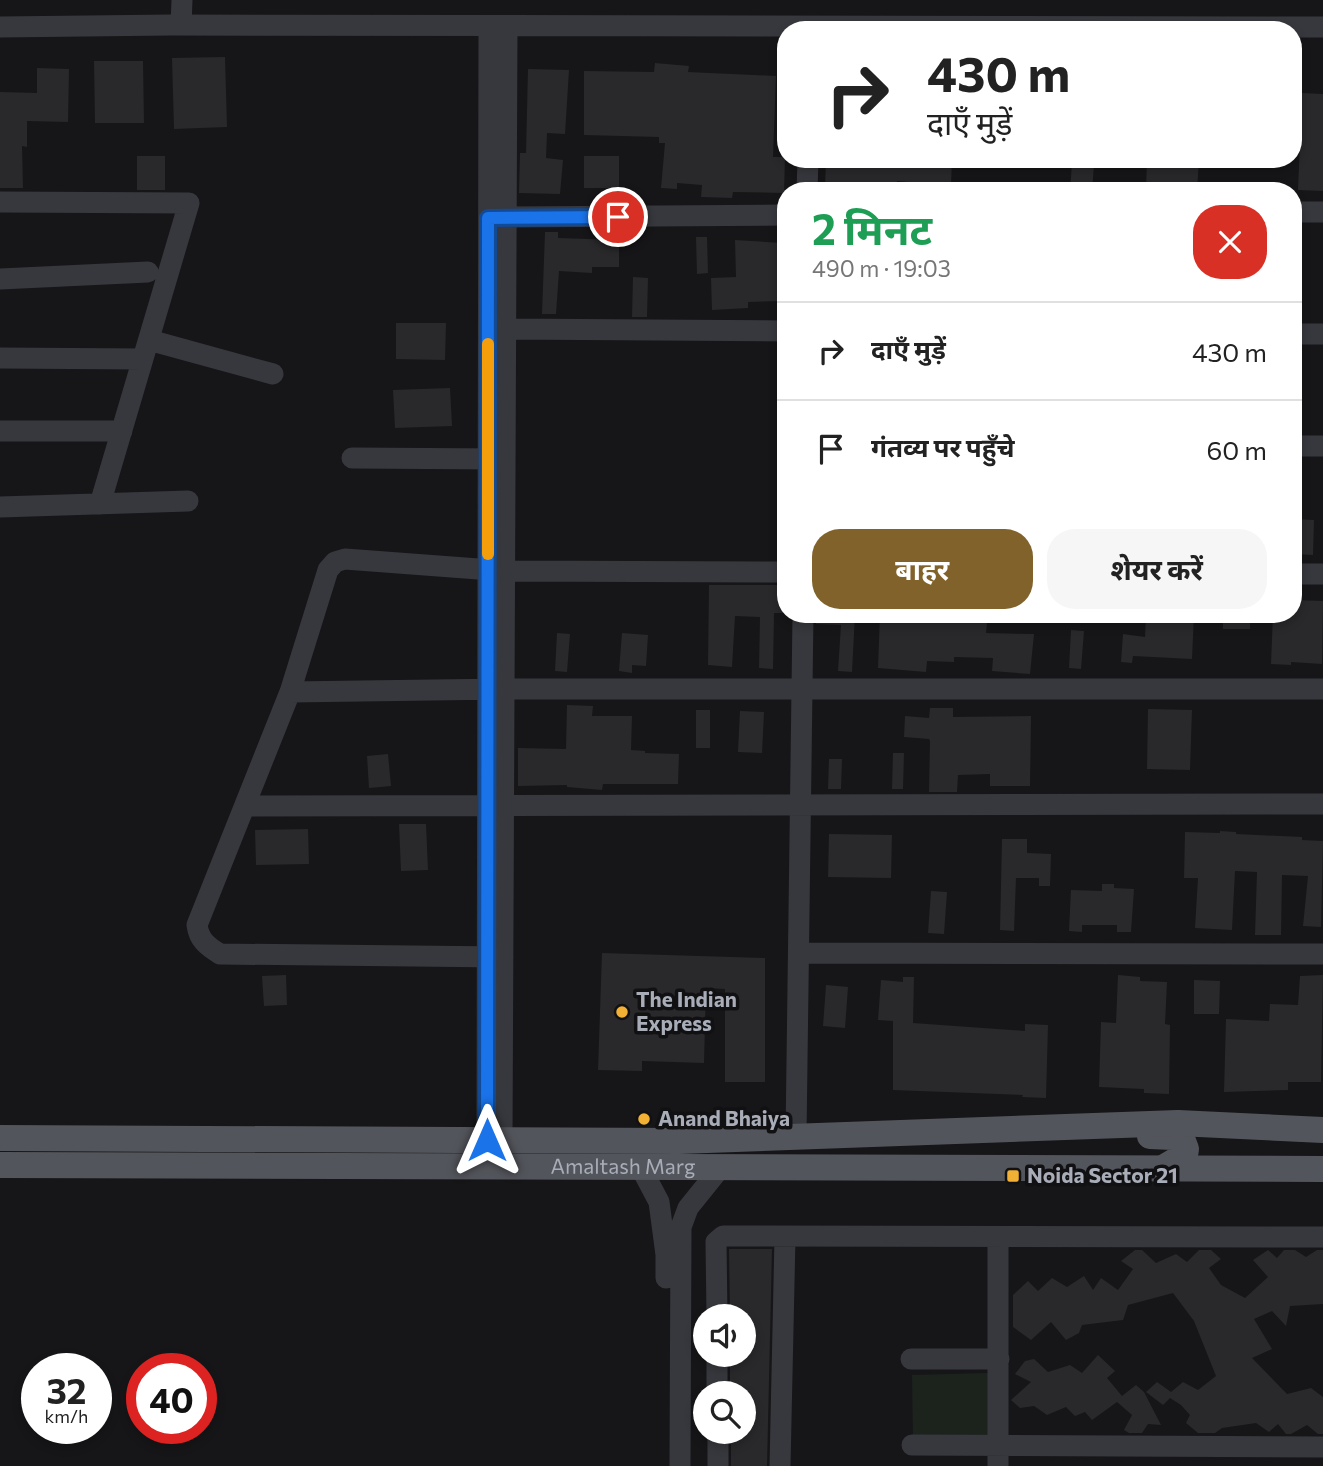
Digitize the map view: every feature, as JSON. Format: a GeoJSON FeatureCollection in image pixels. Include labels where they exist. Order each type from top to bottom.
{"type":"FeatureCollection","features":[{"type":"Feature","properties":{"kind":"main road","name":"Amaltash Marg"},"geometry":{"type":"LineString","coordinates":[[1135,1125],[1148,1136],[1173,1137],[1183,1141],[1185,1154],[1163,1168]]}},
{"type":"Feature","properties":{"kind":"main road","name":"Amaltash Marg"},"geometry":{"type":"LineString","coordinates":[[0,1138],[679,1141],[1135,1125],[1234,1125],[1323,1130]]}},
{"type":"Feature","properties":{"kind":"main road"},"geometry":{"type":"LineString","coordinates":[[1234,1125],[1223,1132],[1212,1148],[1215,1158],[1237,1168]]}},
{"type":"Feature","properties":{"kind":"main road","name":"Amaltash Marg"},"geometry":{"type":"LineString","coordinates":[[0,1165],[640,1166],[999,1175],[1163,1168],[1323,1169]]}},
{"type":"Feature","properties":{"kind":"street"},"geometry":{"type":"LineString","coordinates":[[168,0],[173,25]]}},
{"type":"Feature","properties":{"kind":"street"},"geometry":{"type":"LineString","coordinates":[[173,25],[182,0]]}},
{"type":"Feature","properties":{"kind":"street"},"geometry":{"type":"LineString","coordinates":[[0,27],[173,25],[777,28]]}},
{"type":"Feature","properties":{"kind":"street"},"geometry":{"type":"LineString","coordinates":[[495,1140],[498,27]]}},
{"type":"Feature","properties":{"kind":"street"},"geometry":{"type":"LineString","coordinates":[[1302,27],[1323,27]]}},
{"type":"Feature","properties":{"kind":"street"},"geometry":{"type":"LineString","coordinates":[[0,202],[189,203],[100,504]]}},
{"type":"Feature","properties":{"kind":"street"},"geometry":{"type":"LineString","coordinates":[[1302,212],[1323,212]]}},
{"type":"Feature","properties":{"kind":"street"},"geometry":{"type":"LineString","coordinates":[[497,217],[777,215]]}},
{"type":"Feature","properties":{"kind":"street"},"geometry":{"type":"LineString","coordinates":[[0,279],[148,272]]}},
{"type":"Feature","properties":{"kind":"street"},"geometry":{"type":"LineString","coordinates":[[497,329],[777,331]]}},
{"type":"Feature","properties":{"kind":"street"},"geometry":{"type":"LineString","coordinates":[[1302,334],[1323,334]]}},
{"type":"Feature","properties":{"kind":"street"},"geometry":{"type":"LineString","coordinates":[[0,358],[146,350],[273,374]]}},
{"type":"Feature","properties":{"kind":"street"},"geometry":{"type":"LineString","coordinates":[[0,431],[122,431]]}},
{"type":"Feature","properties":{"kind":"street"},"geometry":{"type":"LineString","coordinates":[[1302,446],[1323,446]]}},
{"type":"Feature","properties":{"kind":"street"},"geometry":{"type":"LineString","coordinates":[[352,458],[496,459]]}},
{"type":"Feature","properties":{"kind":"street"},"geometry":{"type":"LineString","coordinates":[[0,507],[188,501]]}},
{"type":"Feature","properties":{"kind":"street"},"geometry":{"type":"LineString","coordinates":[[495,957],[220,954],[208,947],[199,937],[197,925],[290,692],[328,570],[335,562],[345,559],[496,571],[777,572]]}},
{"type":"Feature","properties":{"kind":"street"},"geometry":{"type":"LineString","coordinates":[[1302,574],[1323,574]]}},
{"type":"Feature","properties":{"kind":"street"},"geometry":{"type":"LineString","coordinates":[[796,1136],[803,623]]}},
{"type":"Feature","properties":{"kind":"street"},"geometry":{"type":"LineString","coordinates":[[290,692],[496,689],[1323,690]]}},
{"type":"Feature","properties":{"kind":"street"},"geometry":{"type":"LineString","coordinates":[[245,806],[1323,804]]}},
{"type":"Feature","properties":{"kind":"street"},"geometry":{"type":"LineString","coordinates":[[799,953],[1323,954]]}},
{"type":"Feature","properties":{"kind":"street"},"geometry":{"type":"LineString","coordinates":[[640,1166],[661,1210],[680,1466]]}},
{"type":"Feature","properties":{"kind":"street"},"geometry":{"type":"LineString","coordinates":[[667,1466],[681,1227],[686,1212],[721,1167]]}},
{"type":"Feature","properties":{"kind":"street"},"geometry":{"type":"LineString","coordinates":[[661,1210],[668,1217],[675,1219],[686,1212]]}},
{"type":"Feature","properties":{"kind":"street"},"geometry":{"type":"LineString","coordinates":[[717,1304],[716,1242],[723,1236],[1323,1237]]}},
{"type":"Feature","properties":{"kind":"street"},"geometry":{"type":"LineString","coordinates":[[780,1466],[785,1237]]}},
{"type":"Feature","properties":{"kind":"street"},"geometry":{"type":"LineString","coordinates":[[999,1237],[999,1456]]}},
{"type":"Feature","properties":{"kind":"street"},"geometry":{"type":"LineString","coordinates":[[911,1359],[999,1359]]}},
{"type":"Feature","properties":{"kind":"street"},"geometry":{"type":"LineString","coordinates":[[718,1444],[718,1466]]}},
{"type":"Feature","properties":{"kind":"street"},"geometry":{"type":"LineString","coordinates":[[912,1445],[999,1456],[1323,1447]]}},
{"type":"Feature","properties":{"kind":"shaded area"},"geometry":{"type":"Polygon","coordinates":[[[988,1373],[989,1438],[913,1439],[912,1375],[988,1373]]]}},
{"type":"Feature","properties":{"kind":"building"},"geometry":{"type":"Polygon","coordinates":[[[225,57],[227,127],[174,129],[172,58],[225,57]]]}},
{"type":"Feature","properties":{"kind":"building"},"geometry":{"type":"Polygon","coordinates":[[[94,61],[143,61],[144,123],[95,123],[94,61]]]}},
{"type":"Feature","properties":{"kind":"building"},"geometry":{"type":"Polygon","coordinates":[[[655,63],[689,66],[688,72],[776,76],[773,157],[777,157],[777,168],[785,168],[784,182],[777,182],[777,193],[733,192],[732,198],[701,197],[702,185],[677,183],[677,189],[661,188],[665,143],[659,143],[659,137],[584,135],[584,71],[654,72],[655,63]]]}},
{"type":"Feature","properties":{"kind":"building"},"geometry":{"type":"Polygon","coordinates":[[[37,68],[69,69],[68,122],[27,121],[27,147],[22,146],[23,188],[0,188],[0,92],[37,93],[37,68]]]}},
{"type":"Feature","properties":{"kind":"building"},"geometry":{"type":"Polygon","coordinates":[[[528,69],[569,70],[565,134],[547,133],[546,158],[563,160],[560,194],[519,193],[520,153],[526,153],[528,69]]]}},
{"type":"Feature","properties":{"kind":"building"},"geometry":{"type":"Polygon","coordinates":[[[1302,93],[1323,94],[1323,191],[1302,190],[1302,182],[1298,182],[1299,168],[1302,168],[1302,93]]]}},
{"type":"Feature","properties":{"kind":"building"},"geometry":{"type":"Polygon","coordinates":[[[137,156],[165,156],[165,190],[137,190],[137,156]]]}},
{"type":"Feature","properties":{"kind":"building"},"geometry":{"type":"Polygon","coordinates":[[[584,156],[619,156],[619,188],[584,188],[584,156]]]}},
{"type":"Feature","properties":{"kind":"building"},"geometry":{"type":"Polygon","coordinates":[[[826,168],[952,168],[951,182],[825,182],[826,168]]]}},
{"type":"Feature","properties":{"kind":"building"},"geometry":{"type":"Polygon","coordinates":[[[1072,168],[1094,168],[1093,182],[1071,182],[1072,168]]]}},
{"type":"Feature","properties":{"kind":"building"},"geometry":{"type":"Polygon","coordinates":[[[1147,168],[1198,168],[1198,182],[1146,182],[1147,168]]]}},
{"type":"Feature","properties":{"kind":"building"},"geometry":{"type":"Polygon","coordinates":[[[545,232],[558,232],[558,238],[619,240],[619,267],[592,267],[592,273],[559,271],[556,314],[542,314],[545,232]]]}},
{"type":"Feature","properties":{"kind":"building"},"geometry":{"type":"Polygon","coordinates":[[[696,237],[707,237],[708,273],[697,274],[696,237]]]}},
{"type":"Feature","properties":{"kind":"building"},"geometry":{"type":"Polygon","coordinates":[[[735,240],[777,243],[777,301],[748,302],[748,308],[712,310],[711,278],[736,277],[735,240]]]}},
{"type":"Feature","properties":{"kind":"building"},"geometry":{"type":"Polygon","coordinates":[[[633,277],[648,278],[647,317],[632,317],[633,277]]]}},
{"type":"Feature","properties":{"kind":"building"},"geometry":{"type":"Polygon","coordinates":[[[396,323],[446,323],[445,360],[396,359],[396,323]]]}},
{"type":"Feature","properties":{"kind":"building"},"geometry":{"type":"Polygon","coordinates":[[[450,388],[452,426],[395,428],[393,390],[450,388]]]}},
{"type":"Feature","properties":{"kind":"building"},"geometry":{"type":"Polygon","coordinates":[[[1302,519],[1314,520],[1313,555],[1302,554],[1302,519]]]}},
{"type":"Feature","properties":{"kind":"building"},"geometry":{"type":"Polygon","coordinates":[[[709,585],[777,585],[773,669],[759,668],[760,617],[735,616],[732,667],[708,665],[709,585]]]}},
{"type":"Feature","properties":{"kind":"building"},"geometry":{"type":"Polygon","coordinates":[[[1302,600],[1323,601],[1322,664],[1271,664],[1273,623],[1302,623],[1302,600]]]}},
{"type":"Feature","properties":{"kind":"building"},"geometry":{"type":"Polygon","coordinates":[[[855,623],[852,672],[838,671],[841,625],[816,624],[855,623]]]}},
{"type":"Feature","properties":{"kind":"building"},"geometry":{"type":"Polygon","coordinates":[[[880,623],[987,623],[986,633],[1034,634],[1030,674],[992,671],[993,658],[954,657],[954,662],[927,661],[926,672],[878,668],[880,623]]]}},
{"type":"Feature","properties":{"kind":"building"},"geometry":{"type":"Polygon","coordinates":[[[1146,623],[1194,623],[1192,659],[1133,656],[1132,663],[1121,662],[1123,634],[1145,637],[1146,623]]]}},
{"type":"Feature","properties":{"kind":"building"},"geometry":{"type":"Polygon","coordinates":[[[1223,623],[1250,623],[1250,629],[1223,629],[1223,623]]]}},
{"type":"Feature","properties":{"kind":"building"},"geometry":{"type":"Polygon","coordinates":[[[1071,630],[1084,631],[1081,669],[1069,668],[1071,630]]]}},
{"type":"Feature","properties":{"kind":"building"},"geometry":{"type":"Polygon","coordinates":[[[557,633],[570,634],[567,672],[555,671],[557,633]]]}},
{"type":"Feature","properties":{"kind":"building"},"geometry":{"type":"Polygon","coordinates":[[[622,633],[648,635],[646,666],[632,665],[632,673],[619,671],[622,633]]]}},
{"type":"Feature","properties":{"kind":"building"},"geometry":{"type":"Polygon","coordinates":[[[567,705],[593,706],[592,716],[632,716],[631,750],[679,754],[678,784],[603,784],[602,790],[567,785],[518,786],[518,748],[566,749],[567,705]]]}},
{"type":"Feature","properties":{"kind":"building"},"geometry":{"type":"Polygon","coordinates":[[[930,708],[953,708],[953,717],[1031,716],[1030,786],[990,786],[990,774],[958,775],[957,792],[929,792],[930,741],[904,737],[905,716],[929,718],[930,708]]]}},
{"type":"Feature","properties":{"kind":"building"},"geometry":{"type":"Polygon","coordinates":[[[1148,709],[1192,710],[1190,770],[1147,769],[1148,709]]]}},
{"type":"Feature","properties":{"kind":"building"},"geometry":{"type":"Polygon","coordinates":[[[696,710],[710,710],[710,748],[696,748],[696,710]]]}},
{"type":"Feature","properties":{"kind":"building"},"geometry":{"type":"Polygon","coordinates":[[[740,711],[764,712],[762,753],[738,752],[740,711]]]}},
{"type":"Feature","properties":{"kind":"building"},"geometry":{"type":"Polygon","coordinates":[[[893,753],[904,753],[903,789],[892,789],[893,753]]]}},
{"type":"Feature","properties":{"kind":"building"},"geometry":{"type":"Polygon","coordinates":[[[388,754],[391,786],[369,788],[367,756],[388,754]]]}},
{"type":"Feature","properties":{"kind":"building"},"geometry":{"type":"Polygon","coordinates":[[[829,759],[842,759],[841,789],[828,789],[829,759]]]}},
{"type":"Feature","properties":{"kind":"building"},"geometry":{"type":"Polygon","coordinates":[[[399,824],[426,824],[428,870],[401,871],[399,824]]]}},
{"type":"Feature","properties":{"kind":"building"},"geometry":{"type":"Polygon","coordinates":[[[308,829],[309,864],[256,865],[255,830],[308,829]]]}},
{"type":"Feature","properties":{"kind":"building"},"geometry":{"type":"Polygon","coordinates":[[[1220,831],[1323,841],[1321,927],[1303,926],[1308,876],[1282,875],[1281,935],[1255,935],[1257,872],[1235,871],[1232,930],[1195,928],[1198,878],[1184,878],[1185,832],[1220,831]]]}},
{"type":"Feature","properties":{"kind":"building"},"geometry":{"type":"Polygon","coordinates":[[[829,834],[892,835],[891,878],[828,877],[829,834]]]}},
{"type":"Feature","properties":{"kind":"building"},"geometry":{"type":"Polygon","coordinates":[[[1002,839],[1027,839],[1027,853],[1051,854],[1050,886],[1039,886],[1039,878],[1016,878],[1014,931],[1000,930],[1002,839]]]}},
{"type":"Feature","properties":{"kind":"building"},"geometry":{"type":"Polygon","coordinates":[[[1102,884],[1134,889],[1131,932],[1117,932],[1117,925],[1082,925],[1082,932],[1069,931],[1071,890],[1102,891],[1102,884]]]}},
{"type":"Feature","properties":{"kind":"building"},"geometry":{"type":"Polygon","coordinates":[[[931,891],[947,892],[944,934],[928,933],[931,891]]]}},
{"type":"Feature","properties":{"kind":"building"},"geometry":{"type":"Polygon","coordinates":[[[602,953],[765,958],[765,1082],[725,1082],[725,989],[706,988],[704,1063],[642,1061],[642,1071],[598,1070],[602,953]]]}},
{"type":"Feature","properties":{"kind":"building"},"geometry":{"type":"Polygon","coordinates":[[[286,975],[287,1005],[264,1006],[262,976],[286,975]]]}},
{"type":"Feature","properties":{"kind":"building"},"geometry":{"type":"Polygon","coordinates":[[[1118,975],[1140,977],[1140,981],[1167,982],[1165,1024],[1170,1025],[1169,1094],[1144,1093],[1144,1089],[1099,1087],[1101,1022],[1116,1023],[1118,975]]]}},
{"type":"Feature","properties":{"kind":"building"},"geometry":{"type":"Polygon","coordinates":[[[1323,975],[1321,1082],[1288,1082],[1288,1090],[1224,1092],[1226,1019],[1269,1021],[1270,1004],[1298,1005],[1300,976],[1323,975]]]}},
{"type":"Feature","properties":{"kind":"building"},"geometry":{"type":"Polygon","coordinates":[[[903,977],[914,977],[913,1023],[1025,1031],[1025,1024],[1048,1025],[1046,1098],[893,1090],[893,1021],[878,1020],[881,980],[903,982],[903,977]]]}},
{"type":"Feature","properties":{"kind":"building"},"geometry":{"type":"Polygon","coordinates":[[[1194,980],[1220,981],[1219,1014],[1194,1014],[1194,980]]]}},
{"type":"Feature","properties":{"kind":"building"},"geometry":{"type":"Polygon","coordinates":[[[826,985],[848,987],[845,1028],[823,1026],[826,985]]]}},
{"type":"Feature","properties":{"kind":"building"},"geometry":{"type":"Polygon","coordinates":[[[729,1249],[772,1249],[767,1466],[731,1466],[731,1444],[756,1444],[756,1381],[730,1381],[730,1367],[756,1367],[756,1304],[730,1304],[729,1249]]]}},
{"type":"Feature","properties":{"kind":"building"},"geometry":{"type":"Polygon","coordinates":[[[1135,1250],[1142,1250],[1156,1263],[1176,1254],[1187,1262],[1199,1250],[1211,1250],[1221,1259],[1209,1268],[1221,1285],[1245,1298],[1268,1277],[1253,1260],[1268,1250],[1277,1258],[1284,1250],[1295,1250],[1306,1257],[1317,1250],[1323,1250],[1323,1304],[1290,1306],[1286,1326],[1272,1311],[1254,1319],[1272,1349],[1252,1358],[1287,1394],[1311,1388],[1323,1397],[1323,1434],[1318,1434],[1307,1425],[1286,1434],[1278,1424],[1269,1432],[1256,1423],[1222,1428],[1215,1433],[1198,1433],[1186,1423],[1190,1415],[1181,1405],[1170,1398],[1163,1405],[1146,1392],[1157,1382],[1171,1392],[1183,1382],[1198,1390],[1216,1376],[1194,1321],[1173,1293],[1128,1305],[1123,1320],[1082,1325],[1079,1333],[1066,1340],[1051,1322],[1031,1340],[1013,1327],[1013,1295],[1028,1281],[1038,1291],[1052,1278],[1067,1287],[1084,1276],[1093,1290],[1101,1278],[1118,1290],[1133,1269],[1121,1261],[1135,1250]]]}},
{"type":"Feature","properties":{"kind":"building"},"geometry":{"type":"Polygon","coordinates":[[[1098,1355],[1115,1371],[1107,1378],[1122,1396],[1136,1385],[1144,1392],[1161,1425],[1148,1424],[1142,1433],[1129,1433],[1124,1430],[1132,1415],[1117,1402],[1092,1420],[1085,1412],[1075,1416],[1066,1407],[1047,1415],[1034,1406],[1020,1408],[1011,1400],[1031,1382],[1015,1374],[1025,1361],[1034,1359],[1048,1372],[1070,1365],[1082,1373],[1098,1355]]]}},
{"type":"Feature","properties":{"kind":"slow traffic"},"geometry":{"type":"LineString","coordinates":[[488,344],[488,554]]}},
{"type":"Feature","properties":{"kind":"place","name":"The Indian Express"},"geometry":{"type":"Point","coordinates":[622,1012]}},
{"type":"Feature","properties":{"kind":"place","name":"Anand Bhaiya"},"geometry":{"type":"Point","coordinates":[644,1119]}},
{"type":"Feature","properties":{"kind":"place","name":"Noida Sector 21"},"geometry":{"type":"Point","coordinates":[1013,1176]}},
{"type":"Feature","properties":{"kind":"route"},"geometry":{"type":"LineString","coordinates":[[487,1140],[488,218],[618,217]]}}]}
